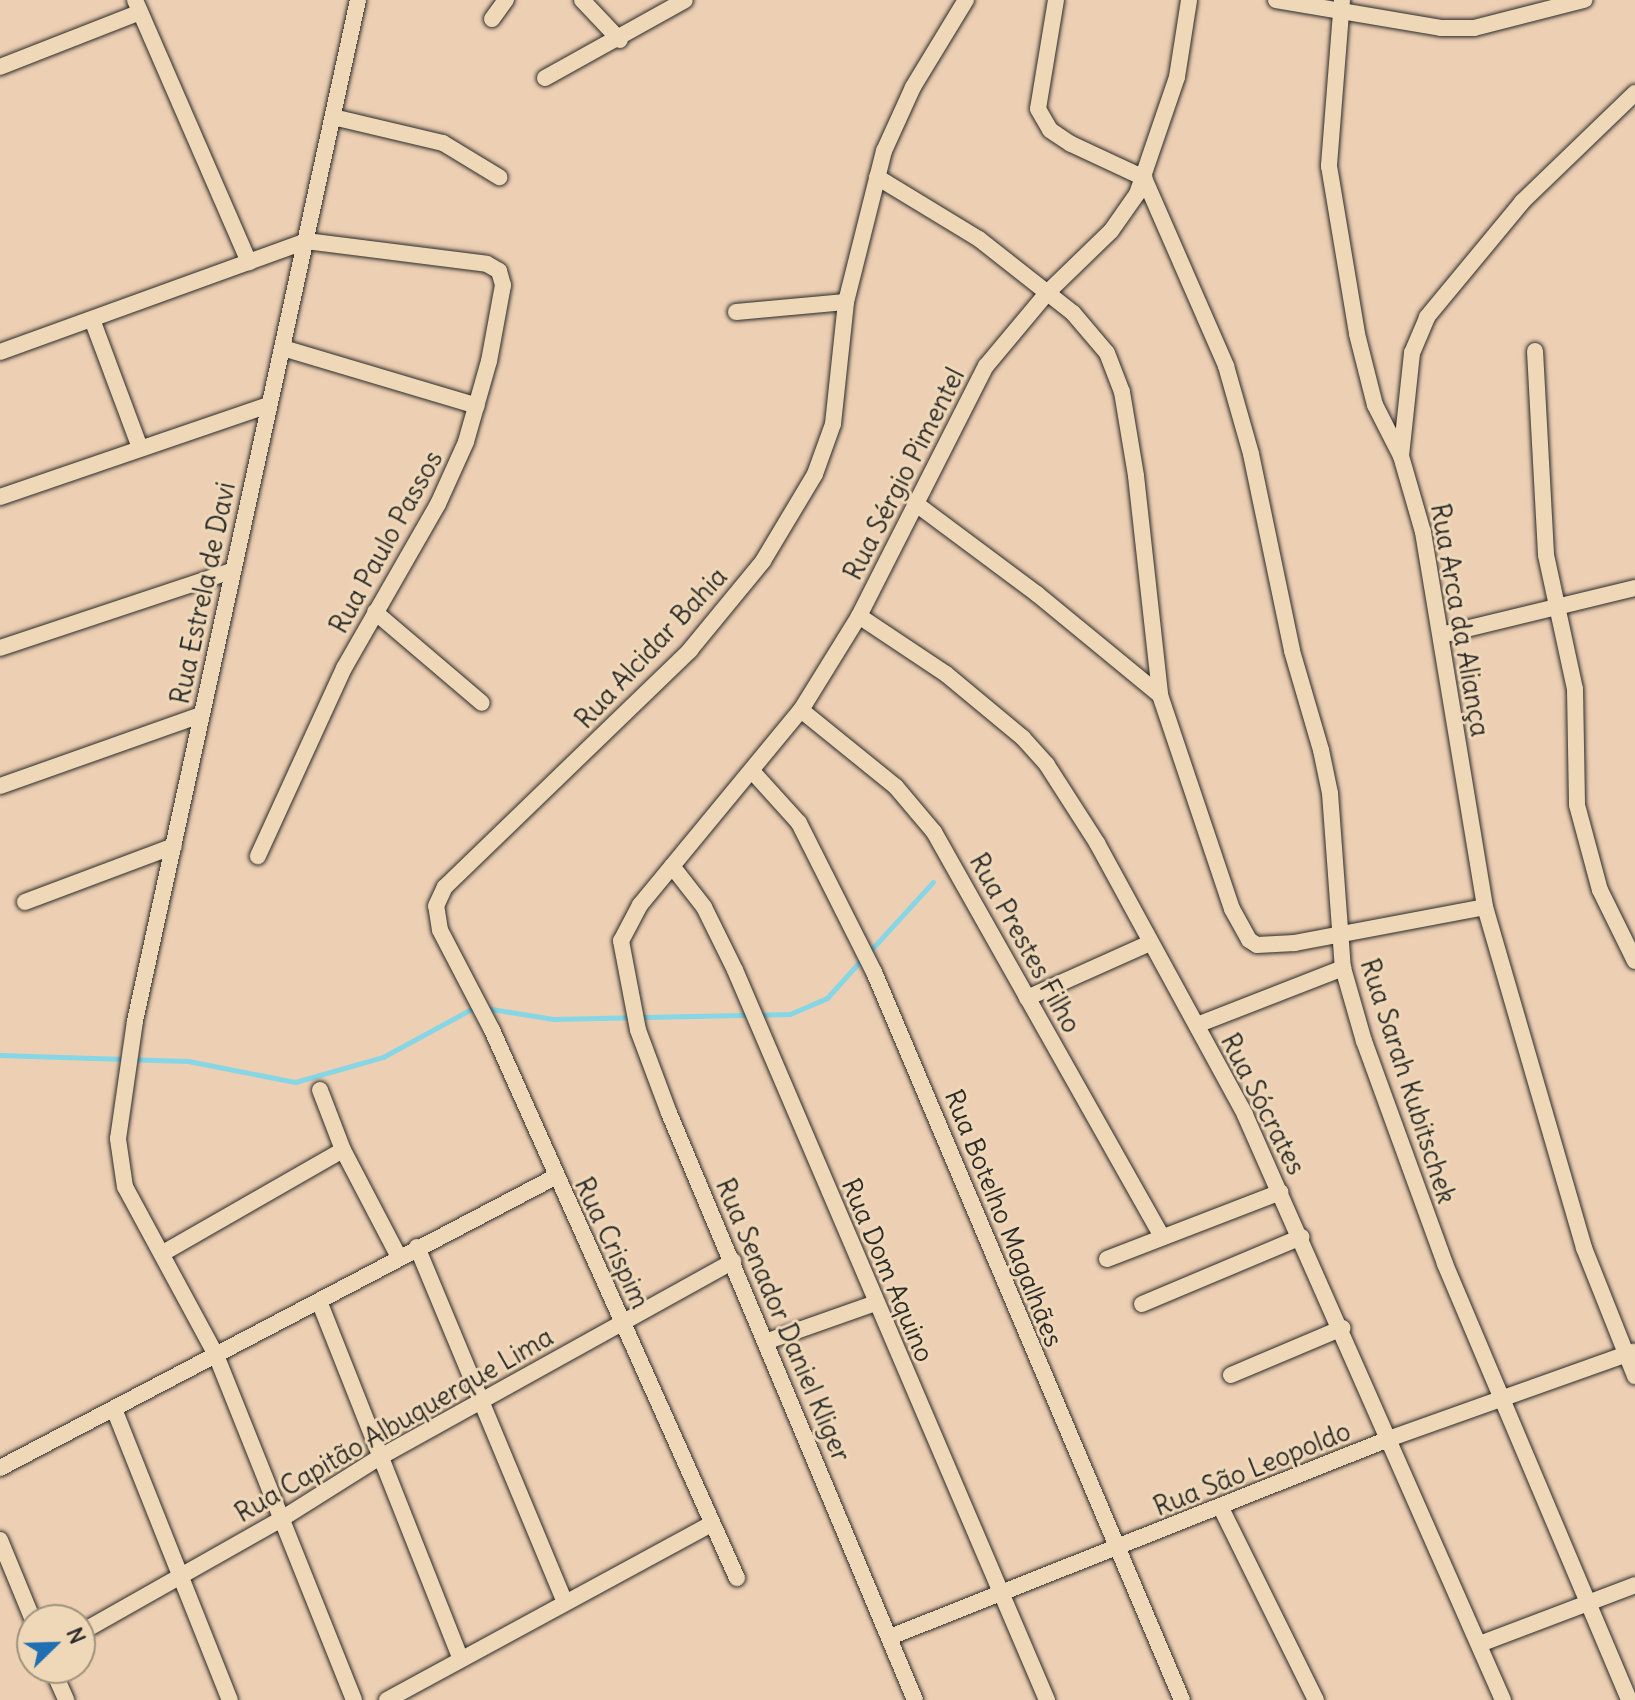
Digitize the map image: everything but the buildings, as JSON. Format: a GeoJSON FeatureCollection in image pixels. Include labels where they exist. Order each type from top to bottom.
{"type":"FeatureCollection","features":[{"type":"Feature","properties":{"kind":"street","name":"Rua Estrela de Davi"},"geometry":{"type":"LineString","coordinates":[[354,1700],[216,1355],[130,1197],[118,1159],[135,1021],[358,0]]}},
{"type":"Feature","properties":{"kind":"street"},"geometry":{"type":"LineString","coordinates":[[492,19],[506,0]]}},
{"type":"Feature","properties":{"kind":"street"},"geometry":{"type":"LineString","coordinates":[[582,0],[620,40]]}},
{"type":"Feature","properties":{"kind":"street"},"geometry":{"type":"LineString","coordinates":[[545,78],[620,40],[685,0]]}},
{"type":"Feature","properties":{"kind":"street","name":"Rua Alcidar Bahia"},"geometry":{"type":"LineString","coordinates":[[440,930],[436,906],[445,887],[638,705],[763,561],[827,446],[839,396],[846,302],[877,177],[898,115],[966,0]]}},
{"type":"Feature","properties":{"kind":"street"},"geometry":{"type":"LineString","coordinates":[[1056,0],[1038,96],[1042,120],[1071,144],[1144,178]]}},
{"type":"Feature","properties":{"kind":"street","name":"Rua Sérgio Pimentel"},"geometry":{"type":"LineString","coordinates":[[620,955],[628,925],[672,866],[801,710],[859,616],[986,366],[1047,293],[1111,231],[1144,178],[1177,77],[1189,0]]}},
{"type":"Feature","properties":{"kind":"street"},"geometry":{"type":"LineString","coordinates":[[1276,0],[1340,5],[1441,28],[1474,28],[1584,0]]}},
{"type":"Feature","properties":{"kind":"street","name":"Rua Arca da Aliança"},"geometry":{"type":"LineString","coordinates":[[1340,5],[1328,133],[1334,205],[1366,376],[1401,456],[1423,532],[1485,907],[1584,1248],[1630,1353],[1635,1376]]}},
{"type":"Feature","properties":{"kind":"street"},"geometry":{"type":"LineString","coordinates":[[0,67],[138,6],[249,262]]}},
{"type":"Feature","properties":{"kind":"street"},"geometry":{"type":"LineString","coordinates":[[1401,456],[1412,353],[1427,317],[1522,202],[1635,93]]}},
{"type":"Feature","properties":{"kind":"street"},"geometry":{"type":"LineString","coordinates":[[333,117],[443,143],[499,177]]}},
{"type":"Feature","properties":{"kind":"street"},"geometry":{"type":"LineString","coordinates":[[877,177],[979,239],[1095,335],[1122,392],[1160,695],[1232,909],[1249,940],[1272,946],[1485,907]]}},
{"type":"Feature","properties":{"kind":"street","name":"Rua Sarah Kubitschek"},"geometry":{"type":"LineString","coordinates":[[1144,178],[1198,295],[1240,408],[1278,598],[1330,793],[1343,968],[1410,1177],[1629,1700]]}},
{"type":"Feature","properties":{"kind":"street"},"geometry":{"type":"LineString","coordinates":[[0,352],[93,322],[306,241]]}},
{"type":"Feature","properties":{"kind":"street","name":"Rua Paulo Passos"},"geometry":{"type":"LineString","coordinates":[[258,856],[375,612],[453,473],[477,406],[503,285],[495,266],[306,241]]}},
{"type":"Feature","properties":{"kind":"street"},"geometry":{"type":"LineString","coordinates":[[736,312],[846,302]]}},
{"type":"Feature","properties":{"kind":"street"},"geometry":{"type":"LineString","coordinates":[[93,322],[139,445]]}},
{"type":"Feature","properties":{"kind":"street"},"geometry":{"type":"LineString","coordinates":[[283,348],[477,406]]}},
{"type":"Feature","properties":{"kind":"street"},"geometry":{"type":"LineString","coordinates":[[1535,351],[1543,528],[1573,663],[1582,833],[1600,890],[1635,961]]}},
{"type":"Feature","properties":{"kind":"street"},"geometry":{"type":"LineString","coordinates":[[0,497],[139,445],[269,405]]}},
{"type":"Feature","properties":{"kind":"street"},"geometry":{"type":"LineString","coordinates":[[915,503],[1037,594],[1160,695]]}},
{"type":"Feature","properties":{"kind":"street"},"geometry":{"type":"LineString","coordinates":[[0,648],[231,571]]}},
{"type":"Feature","properties":{"kind":"street"},"geometry":{"type":"LineString","coordinates":[[1441,635],[1560,609],[1635,588]]}},
{"type":"Feature","properties":{"kind":"street"},"geometry":{"type":"LineString","coordinates":[[375,612],[482,703]]}},
{"type":"Feature","properties":{"kind":"street","name":"Rua Sócrates"},"geometry":{"type":"LineString","coordinates":[[859,616],[989,707],[1047,765],[1097,843],[1148,944],[1197,1025],[1281,1192],[1503,1700]]}},
{"type":"Feature","properties":{"kind":"street","name":"Rua Prestes Filho"},"geometry":{"type":"LineString","coordinates":[[801,710],[896,787],[925,820],[1162,1237]]}},
{"type":"Feature","properties":{"kind":"street"},"geometry":{"type":"LineString","coordinates":[[0,786],[201,715]]}},
{"type":"Feature","properties":{"kind":"street","name":"Rua Botelho Magalhães"},"geometry":{"type":"LineString","coordinates":[[752,771],[799,823],[874,972],[1182,1700]]}},
{"type":"Feature","properties":{"kind":"street"},"geometry":{"type":"LineString","coordinates":[[25,902],[174,846]]}},
{"type":"Feature","properties":{"kind":"street","name":"Rua Dom Aquino"},"geometry":{"type":"LineString","coordinates":[[672,866],[719,935],[1047,1700]]}},
{"type":"Feature","properties":{"kind":"street","name":"Rua Crispim"},"geometry":{"type":"LineString","coordinates":[[440,930],[492,1030],[555,1177],[737,1578]]}},
{"type":"Feature","properties":{"kind":"street"},"geometry":{"type":"LineString","coordinates":[[1027,998],[1148,944]]}},
{"type":"Feature","properties":{"kind":"street","name":"Rua Senador Daniel Kliger"},"geometry":{"type":"LineString","coordinates":[[620,955],[638,1030],[915,1700]]}},
{"type":"Feature","properties":{"kind":"street"},"geometry":{"type":"LineString","coordinates":[[1197,1025],[1343,968]]}},
{"type":"Feature","properties":{"kind":"street"},"geometry":{"type":"LineString","coordinates":[[320,1090],[343,1150],[398,1255]]}},
{"type":"Feature","properties":{"kind":"street"},"geometry":{"type":"LineString","coordinates":[[163,1253],[343,1150]]}},
{"type":"Feature","properties":{"kind":"street"},"geometry":{"type":"LineString","coordinates":[[0,1468],[319,1301],[398,1255],[555,1177]]}},
{"type":"Feature","properties":{"kind":"street"},"geometry":{"type":"LineString","coordinates":[[1107,1259],[1281,1192]]}},
{"type":"Feature","properties":{"kind":"street"},"geometry":{"type":"LineString","coordinates":[[1142,1304],[1301,1237]]}},
{"type":"Feature","properties":{"kind":"street"},"geometry":{"type":"LineString","coordinates":[[417,1247],[565,1602]]}},
{"type":"Feature","properties":{"kind":"street","name":"Rua Capitão Albuquerque Lima"},"geometry":{"type":"LineString","coordinates":[[96,1624],[283,1518],[380,1457],[733,1261]]}},
{"type":"Feature","properties":{"kind":"street"},"geometry":{"type":"LineString","coordinates":[[319,1301],[460,1657]]}},
{"type":"Feature","properties":{"kind":"street"},"geometry":{"type":"LineString","coordinates":[[765,1342],[876,1303]]}},
{"type":"Feature","properties":{"kind":"street"},"geometry":{"type":"LineString","coordinates":[[1231,1375],[1342,1328]]}},
{"type":"Feature","properties":{"kind":"street","name":"Rua São Leopoldo"},"geometry":{"type":"LineString","coordinates":[[890,1637],[1117,1547],[1222,1510],[1391,1438],[1630,1353]]}},
{"type":"Feature","properties":{"kind":"street"},"geometry":{"type":"LineString","coordinates":[[114,1409],[230,1700]]}},
{"type":"Feature","properties":{"kind":"street"},"geometry":{"type":"LineString","coordinates":[[1222,1510],[1316,1700]]}},
{"type":"Feature","properties":{"kind":"street"},"geometry":{"type":"LineString","coordinates":[[387,1700],[460,1657],[711,1524]]}},
{"type":"Feature","properties":{"kind":"street"},"geometry":{"type":"LineString","coordinates":[[0,1540],[26,1604]]}},
{"type":"Feature","properties":{"kind":"street"},"geometry":{"type":"LineString","coordinates":[[1480,1644],[1635,1585]]}},
{"type":"Feature","properties":{"kind":"waterway"},"geometry":{"type":"LineString","coordinates":[[869,952],[933,882]]}},
{"type":"Feature","properties":{"kind":"waterway"},"geometry":{"type":"LineString","coordinates":[[485,1008],[553,1019],[790,1014],[827,998],[862,959]]}},
{"type":"Feature","properties":{"kind":"waterway"},"geometry":{"type":"LineString","coordinates":[[0,1055],[188,1061],[295,1082],[383,1057],[475,1007]]}}]}
